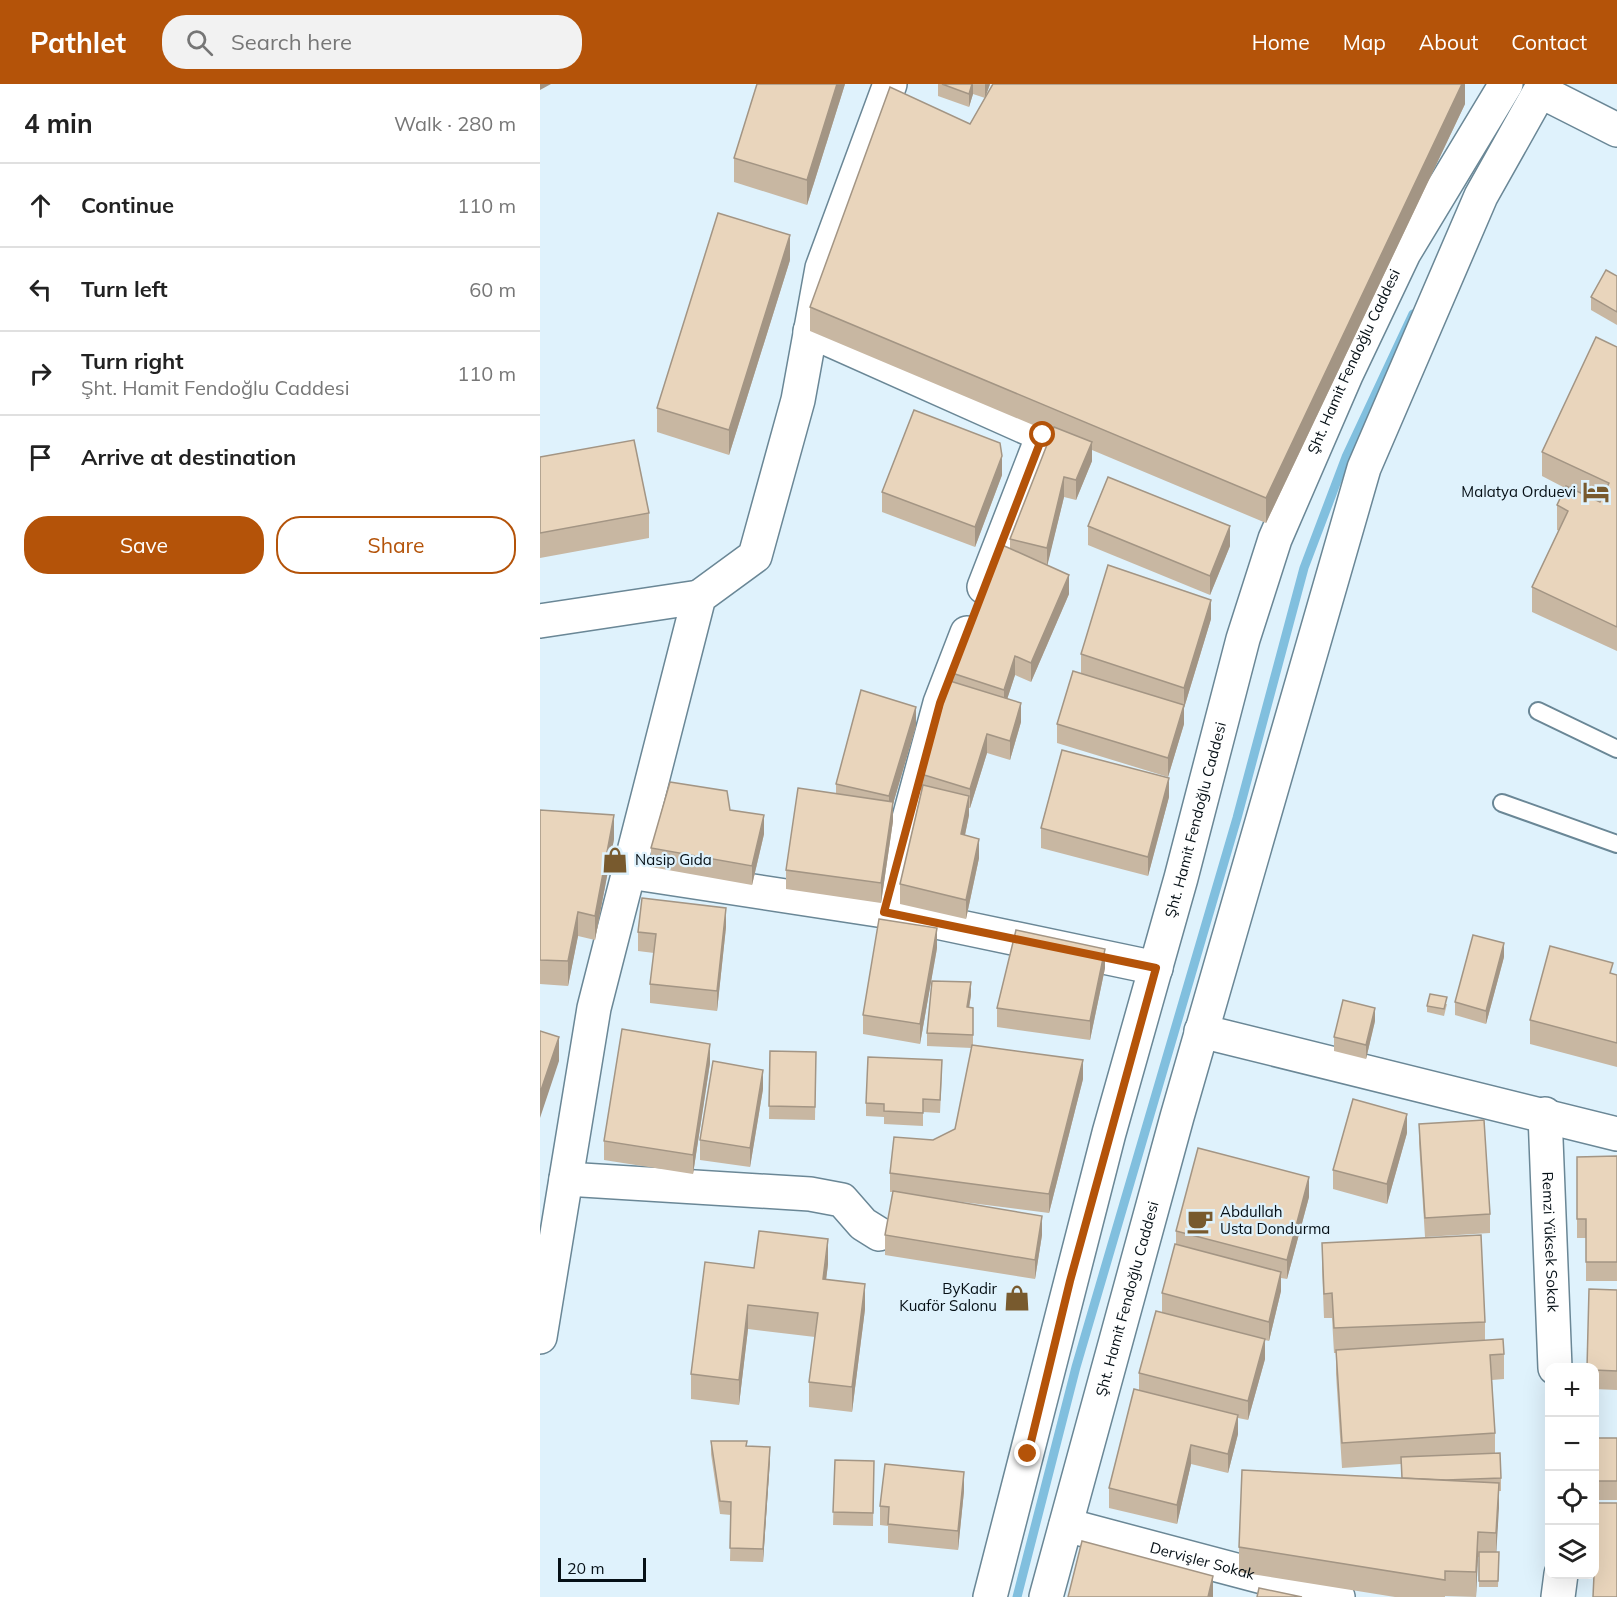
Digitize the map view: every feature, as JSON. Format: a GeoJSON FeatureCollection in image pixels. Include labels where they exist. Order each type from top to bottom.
{"type":"FeatureCollection","features":[{"type":"Feature","properties":{"kind":"street"},"geometry":{"type":"LineString","coordinates":[[540,621],[699,597],[755,556],[798,400],[822,268],[890,84]]}},
{"type":"Feature","properties":{"kind":"street","name":"Şht. Hamit Fendoğlu Caddesi"},"geometry":{"type":"LineString","coordinates":[[990,1597],[1070,1281],[1243,639],[1275,539],[1346,375],[1404,253],[1506,84]]}},
{"type":"Feature","properties":{"kind":"street"},"geometry":{"type":"LineString","coordinates":[[1546,86],[1617,130]]}},
{"type":"Feature","properties":{"kind":"street","name":"Şht. Hamit Fendoğlu Caddesi"},"geometry":{"type":"LineString","coordinates":[[1046,1597],[1202,1031],[1364,468],[1481,196],[1546,86]]}},
{"type":"Feature","properties":{"kind":"street"},"geometry":{"type":"LineString","coordinates":[[810,331],[1043,435],[940,703],[884,912]]}},
{"type":"Feature","properties":{"kind":"street"},"geometry":{"type":"LineString","coordinates":[[540,1337],[594,1008],[699,597]]}},
{"type":"Feature","properties":{"kind":"street"},"geometry":{"type":"LineString","coordinates":[[629,872],[884,912],[1156,968]]}},
{"type":"Feature","properties":{"kind":"street"},"geometry":{"type":"LineString","coordinates":[[1202,1031],[1545,1114],[1617,1134]]}},
{"type":"Feature","properties":{"kind":"street","name":"Remzi Yüksek Sokak"},"geometry":{"type":"LineString","coordinates":[[1545,1114],[1555,1363]]}},
{"type":"Feature","properties":{"kind":"street"},"geometry":{"type":"LineString","coordinates":[[566,1179],[810,1194],[842,1200],[863,1224],[879,1234]]}},
{"type":"Feature","properties":{"kind":"street","name":"Dervişler Sokak"},"geometry":{"type":"LineString","coordinates":[[1066,1525],[1338,1597]]}},
{"type":"Feature","properties":{"kind":"street"},"geometry":{"type":"LineString","coordinates":[[1558,1597],[1560,1579]]}},
{"type":"Feature","properties":{"kind":"lane"},"geometry":{"type":"LineString","coordinates":[[1538,711],[1617,749]]}},
{"type":"Feature","properties":{"kind":"lane"},"geometry":{"type":"LineString","coordinates":[[1502,803],[1617,844]]}},
{"type":"Feature","properties":{"kind":"building"},"geometry":{"type":"Polygon","coordinates":[[[757,84],[837,84],[807,180],[734,158],[757,84]]]}},
{"type":"Feature","properties":{"kind":"building"},"geometry":{"type":"Polygon","coordinates":[[[942,84],[972,84],[969,94],[942,84]]]}},
{"type":"Feature","properties":{"kind":"building"},"geometry":{"type":"Polygon","coordinates":[[[993,84],[1462,84],[1266,498],[810,307],[890,87],[970,124],[993,84]]]}},
{"type":"Feature","properties":{"kind":"building"},"geometry":{"type":"Polygon","coordinates":[[[718,213],[790,235],[729,430],[657,408],[718,213]]]}},
{"type":"Feature","properties":{"kind":"building"},"geometry":{"type":"Polygon","coordinates":[[[1606,270],[1617,276],[1617,312],[1591,297],[1606,270]]]}},
{"type":"Feature","properties":{"kind":"building","name":"Malatya Orduevi"},"geometry":{"type":"Polygon","coordinates":[[[1596,337],[1617,347],[1617,627],[1532,587],[1568,511],[1557,505],[1566,486],[1600,502],[1609,483],[1542,452],[1596,337]]]}},
{"type":"Feature","properties":{"kind":"building"},"geometry":{"type":"Polygon","coordinates":[[[914,410],[1000,443],[1002,456],[975,527],[882,492],[914,410]]]}},
{"type":"Feature","properties":{"kind":"building"},"geometry":{"type":"Polygon","coordinates":[[[1054,427],[1092,442],[1076,480],[1064,477],[1047,548],[1010,539],[1054,427]]]}},
{"type":"Feature","properties":{"kind":"building"},"geometry":{"type":"Polygon","coordinates":[[[634,440],[649,513],[540,533],[540,457],[634,440]]]}},
{"type":"Feature","properties":{"kind":"building"},"geometry":{"type":"Polygon","coordinates":[[[1108,477],[1230,526],[1210,576],[1088,526],[1108,477]]]}},
{"type":"Feature","properties":{"kind":"building"},"geometry":{"type":"Polygon","coordinates":[[[1000,544],[1069,575],[1031,663],[1015,656],[1004,690],[952,673],[1000,544]]]}},
{"type":"Feature","properties":{"kind":"building"},"geometry":{"type":"Polygon","coordinates":[[[1108,565],[1211,600],[1184,688],[1081,654],[1108,565]]]}},
{"type":"Feature","properties":{"kind":"building"},"geometry":{"type":"Polygon","coordinates":[[[1073,671],[1184,705],[1168,758],[1057,724],[1073,671]]]}},
{"type":"Feature","properties":{"kind":"building"},"geometry":{"type":"Polygon","coordinates":[[[950,681],[1021,703],[1010,741],[987,734],[970,789],[921,774],[950,681]]]}},
{"type":"Feature","properties":{"kind":"building"},"geometry":{"type":"Polygon","coordinates":[[[861,690],[916,707],[889,796],[836,784],[861,690]]]}},
{"type":"Feature","properties":{"kind":"building"},"geometry":{"type":"Polygon","coordinates":[[[1062,750],[1169,778],[1148,857],[1041,828],[1062,750]]]}},
{"type":"Feature","properties":{"kind":"building"},"geometry":{"type":"Polygon","coordinates":[[[670,782],[727,791],[730,810],[764,815],[752,866],[651,848],[670,782]]]}},
{"type":"Feature","properties":{"kind":"building"},"geometry":{"type":"Polygon","coordinates":[[[923,785],[969,796],[961,834],[979,839],[966,900],[900,884],[923,785]]]}},
{"type":"Feature","properties":{"kind":"building"},"geometry":{"type":"Polygon","coordinates":[[[798,788],[893,802],[881,883],[786,870],[798,788]]]}},
{"type":"Feature","properties":{"kind":"building"},"geometry":{"type":"Polygon","coordinates":[[[540,810],[614,815],[595,916],[578,912],[568,961],[540,960],[540,810]]]}},
{"type":"Feature","properties":{"kind":"building"},"geometry":{"type":"Polygon","coordinates":[[[642,898],[726,908],[717,991],[650,984],[656,934],[638,932],[642,898]]]}},
{"type":"Feature","properties":{"kind":"building"},"geometry":{"type":"Polygon","coordinates":[[[879,919],[937,928],[920,1024],[863,1015],[879,919]]]}},
{"type":"Feature","properties":{"kind":"building"},"geometry":{"type":"Polygon","coordinates":[[[1016,930],[1105,949],[1090,1021],[997,1008],[1016,930]]]}},
{"type":"Feature","properties":{"kind":"building"},"geometry":{"type":"Polygon","coordinates":[[[1473,935],[1504,943],[1486,1011],[1455,1002],[1473,935]]]}},
{"type":"Feature","properties":{"kind":"building"},"geometry":{"type":"Polygon","coordinates":[[[1550,946],[1613,963],[1610,973],[1617,975],[1617,1043],[1530,1020],[1550,946]]]}},
{"type":"Feature","properties":{"kind":"building"},"geometry":{"type":"Polygon","coordinates":[[[932,981],[971,982],[967,1007],[973,1008],[973,1035],[927,1033],[932,981]]]}},
{"type":"Feature","properties":{"kind":"building"},"geometry":{"type":"Polygon","coordinates":[[[1430,994],[1447,997],[1444,1009],[1427,1006],[1430,994]]]}},
{"type":"Feature","properties":{"kind":"building"},"geometry":{"type":"Polygon","coordinates":[[[1343,1000],[1375,1008],[1366,1045],[1334,1037],[1343,1000]]]}},
{"type":"Feature","properties":{"kind":"building"},"geometry":{"type":"Polygon","coordinates":[[[622,1029],[710,1044],[693,1155],[604,1141],[622,1029]]]}},
{"type":"Feature","properties":{"kind":"building"},"geometry":{"type":"Polygon","coordinates":[[[540,1031],[559,1037],[540,1093],[540,1031]]]}},
{"type":"Feature","properties":{"kind":"building"},"geometry":{"type":"Polygon","coordinates":[[[972,1045],[1083,1060],[1049,1194],[890,1173],[894,1137],[933,1140],[955,1129],[972,1045]]]}},
{"type":"Feature","properties":{"kind":"building"},"geometry":{"type":"Polygon","coordinates":[[[770,1051],[816,1052],[815,1107],[769,1106],[770,1051]]]}},
{"type":"Feature","properties":{"kind":"building"},"geometry":{"type":"Polygon","coordinates":[[[868,1057],[942,1060],[940,1100],[923,1099],[923,1113],[884,1111],[884,1104],[866,1103],[868,1057]]]}},
{"type":"Feature","properties":{"kind":"building"},"geometry":{"type":"Polygon","coordinates":[[[713,1061],[763,1070],[750,1148],[700,1140],[713,1061]]]}},
{"type":"Feature","properties":{"kind":"building"},"geometry":{"type":"Polygon","coordinates":[[[1353,1099],[1407,1114],[1387,1184],[1333,1170],[1353,1099]]]}},
{"type":"Feature","properties":{"kind":"building"},"geometry":{"type":"Polygon","coordinates":[[[1484,1120],[1490,1214],[1425,1218],[1419,1124],[1484,1120]]]}},
{"type":"Feature","properties":{"kind":"building"},"geometry":{"type":"Polygon","coordinates":[[[1198,1148],[1309,1177],[1287,1260],[1176,1231],[1198,1148]]]}},
{"type":"Feature","properties":{"kind":"building"},"geometry":{"type":"Polygon","coordinates":[[[1617,1156],[1617,1262],[1586,1262],[1586,1219],[1577,1219],[1577,1157],[1617,1156]]]}},
{"type":"Feature","properties":{"kind":"building"},"geometry":{"type":"Polygon","coordinates":[[[893,1191],[1042,1216],[1035,1260],[885,1235],[893,1191]]]}},
{"type":"Feature","properties":{"kind":"building"},"geometry":{"type":"Polygon","coordinates":[[[759,1231],[828,1239],[823,1279],[865,1284],[852,1387],[809,1382],[818,1313],[748,1305],[739,1380],[691,1374],[705,1262],[754,1268],[759,1231]]]}},
{"type":"Feature","properties":{"kind":"building"},"geometry":{"type":"Polygon","coordinates":[[[1481,1235],[1485,1322],[1334,1328],[1332,1293],[1324,1294],[1322,1243],[1481,1235]]]}},
{"type":"Feature","properties":{"kind":"building"},"geometry":{"type":"Polygon","coordinates":[[[1175,1244],[1281,1272],[1269,1322],[1162,1293],[1175,1244]]]}},
{"type":"Feature","properties":{"kind":"building"},"geometry":{"type":"Polygon","coordinates":[[[1589,1289],[1617,1290],[1617,1371],[1599,1370],[1599,1363],[1587,1363],[1589,1289]]]}},
{"type":"Feature","properties":{"kind":"building"},"geometry":{"type":"Polygon","coordinates":[[[1156,1311],[1265,1339],[1248,1401],[1139,1373],[1156,1311]]]}},
{"type":"Feature","properties":{"kind":"building"},"geometry":{"type":"Polygon","coordinates":[[[1503,1339],[1504,1354],[1490,1355],[1495,1433],[1342,1443],[1336,1350],[1503,1339]]]}},
{"type":"Feature","properties":{"kind":"building"},"geometry":{"type":"Polygon","coordinates":[[[1134,1389],[1238,1415],[1228,1454],[1191,1445],[1177,1505],[1109,1488],[1134,1389]]]}},
{"type":"Feature","properties":{"kind":"building"},"geometry":{"type":"Polygon","coordinates":[[[1599,1438],[1617,1438],[1617,1481],[1599,1481],[1599,1438]]]}},
{"type":"Feature","properties":{"kind":"building"},"geometry":{"type":"Polygon","coordinates":[[[711,1441],[747,1441],[746,1446],[770,1447],[763,1549],[730,1548],[731,1502],[720,1501],[711,1441]]]}},
{"type":"Feature","properties":{"kind":"building"},"geometry":{"type":"Polygon","coordinates":[[[1500,1453],[1501,1478],[1446,1480],[1402,1478],[1401,1457],[1500,1453]]]}},
{"type":"Feature","properties":{"kind":"building"},"geometry":{"type":"Polygon","coordinates":[[[835,1460],[874,1461],[873,1513],[833,1512],[835,1460]]]}},
{"type":"Feature","properties":{"kind":"building"},"geometry":{"type":"Polygon","coordinates":[[[885,1464],[964,1472],[958,1531],[888,1524],[889,1507],[880,1506],[885,1464]]]}},
{"type":"Feature","properties":{"kind":"building"},"geometry":{"type":"Polygon","coordinates":[[[1242,1470],[1499,1483],[1496,1533],[1478,1532],[1476,1572],[1445,1571],[1445,1580],[1239,1547],[1242,1470]]]}},
{"type":"Feature","properties":{"kind":"building"},"geometry":{"type":"Polygon","coordinates":[[[1599,1503],[1617,1503],[1617,1597],[1593,1597],[1594,1579],[1599,1579],[1599,1503]]]}},
{"type":"Feature","properties":{"kind":"building"},"geometry":{"type":"Polygon","coordinates":[[[1082,1541],[1213,1576],[1208,1597],[1068,1597],[1082,1541]]]}},
{"type":"Feature","properties":{"kind":"building"},"geometry":{"type":"Polygon","coordinates":[[[1479,1552],[1499,1552],[1498,1581],[1479,1581],[1479,1552]]]}},
{"type":"Feature","properties":{"kind":"building"},"geometry":{"type":"Polygon","coordinates":[[[1259,1588],[1302,1597],[1257,1597],[1259,1588]]]}},
{"type":"Feature","properties":{"kind":"waterway"},"geometry":{"type":"LineString","coordinates":[[1486,155],[1497,132]]}},
{"type":"Feature","properties":{"kind":"waterway"},"geometry":{"type":"LineString","coordinates":[[1017,1597],[1076,1367],[1237,818],[1304,568],[1346,457],[1413,314]]}},
{"type":"Feature","properties":{"kind":"place","name":"Malatya Orduevi"},"geometry":{"type":"Point","coordinates":[1596,492]}},
{"type":"Feature","properties":{"kind":"place","name":"Nasip Gıda"},"geometry":{"type":"Point","coordinates":[615,860]}},
{"type":"Feature","properties":{"kind":"place","name":"Abdullah Usta Dondurma"},"geometry":{"type":"Point","coordinates":[1200,1221]}},
{"type":"Feature","properties":{"kind":"place","name":"ByKadir Kuaför Salonu"},"geometry":{"type":"Point","coordinates":[1017,1298]}},
{"type":"Feature","properties":{"kind":"route"},"geometry":{"type":"LineString","coordinates":[[1028,1454],[1070,1281],[1156,968],[884,912],[940,703],[1043,435]]}}]}
